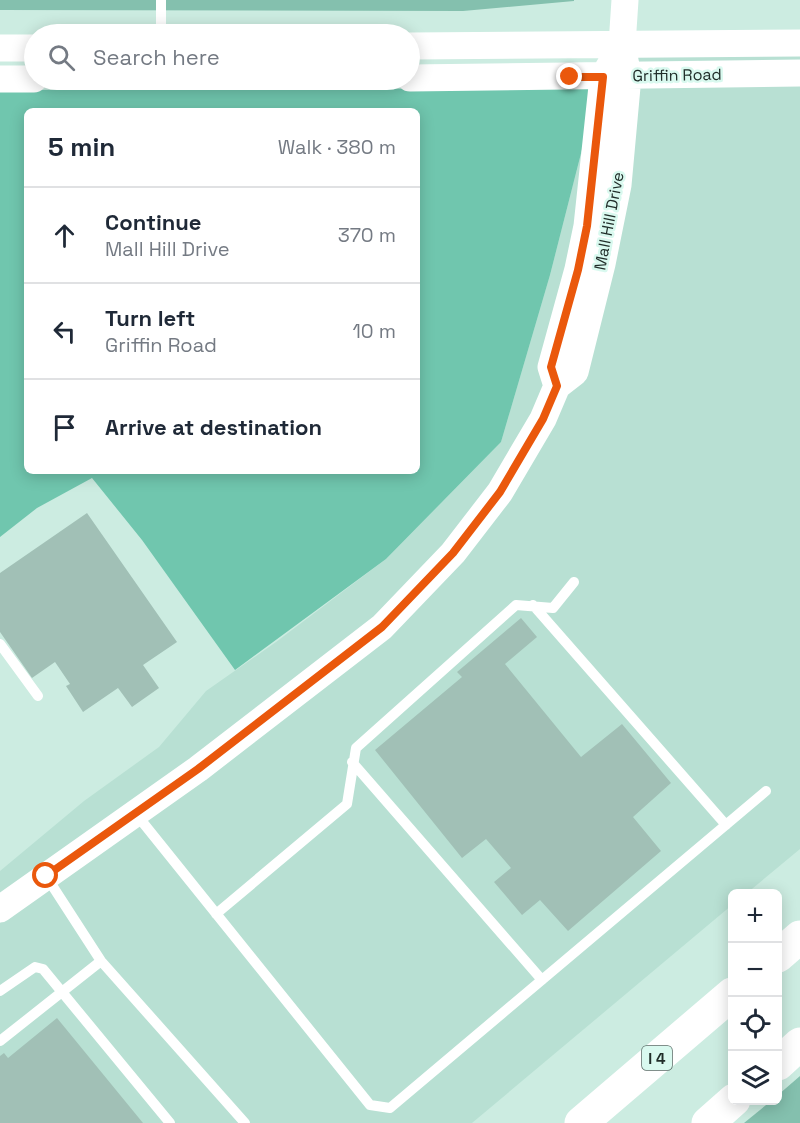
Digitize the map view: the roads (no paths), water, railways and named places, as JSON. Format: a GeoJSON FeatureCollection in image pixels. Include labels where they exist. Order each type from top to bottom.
{"type":"FeatureCollection","features":[{"type":"Feature","properties":{"kind":"highway"},"geometry":{"type":"LineString","coordinates":[[782,952],[800,937]]}},
{"type":"Feature","properties":{"kind":"highway","name":"I 4"},"geometry":{"type":"LineString","coordinates":[[581,1123],[728,997]]}},
{"type":"Feature","properties":{"kind":"highway"},"geometry":{"type":"LineString","coordinates":[[782,1060],[800,1044]]}},
{"type":"Feature","properties":{"kind":"highway"},"geometry":{"type":"LineString","coordinates":[[708,1123],[729,1105]]}},
{"type":"Feature","properties":{"kind":"street","name":"Mall Hill Drive"},"geometry":{"type":"LineString","coordinates":[[0,909],[337,664],[382,627],[427,583],[475,527],[519,463],[543,419],[557,386],[575,372],[611,226],[615,77],[622,45],[625,0]]}},
{"type":"Feature","properties":{"kind":"street","name":"Griffin Road"},"geometry":{"type":"LineString","coordinates":[[420,46],[800,43]]}},
{"type":"Feature","properties":{"kind":"street"},"geometry":{"type":"LineString","coordinates":[[0,48],[24,48]]}},
{"type":"Feature","properties":{"kind":"street","name":"Griffin Road"},"geometry":{"type":"LineString","coordinates":[[420,78],[800,73]]}},
{"type":"Feature","properties":{"kind":"street"},"geometry":{"type":"LineString","coordinates":[[0,80],[24,79]]}},
{"type":"Feature","properties":{"kind":"lane"},"geometry":{"type":"LineString","coordinates":[[161,0],[161,24]]}},
{"type":"Feature","properties":{"kind":"lane"},"geometry":{"type":"LineString","coordinates":[[216,914],[347,804],[356,748],[516,605],[553,608],[574,582]]}},
{"type":"Feature","properties":{"kind":"lane"},"geometry":{"type":"LineString","coordinates":[[533,605],[726,825]]}},
{"type":"Feature","properties":{"kind":"lane"},"geometry":{"type":"LineString","coordinates":[[0,644],[38,696]]}},
{"type":"Feature","properties":{"kind":"lane"},"geometry":{"type":"LineString","coordinates":[[352,762],[542,980]]}},
{"type":"Feature","properties":{"kind":"lane"},"geometry":{"type":"LineString","coordinates":[[135,813],[370,1105],[390,1108],[766,792]]}},
{"type":"Feature","properties":{"kind":"lane"},"geometry":{"type":"LineString","coordinates":[[46,876],[101,960],[245,1123]]}},
{"type":"Feature","properties":{"kind":"lane"},"geometry":{"type":"LineString","coordinates":[[0,1041],[101,960]]}},
{"type":"Feature","properties":{"kind":"lane"},"geometry":{"type":"LineString","coordinates":[[0,991],[39,967],[45,971],[170,1123]]}}]}
